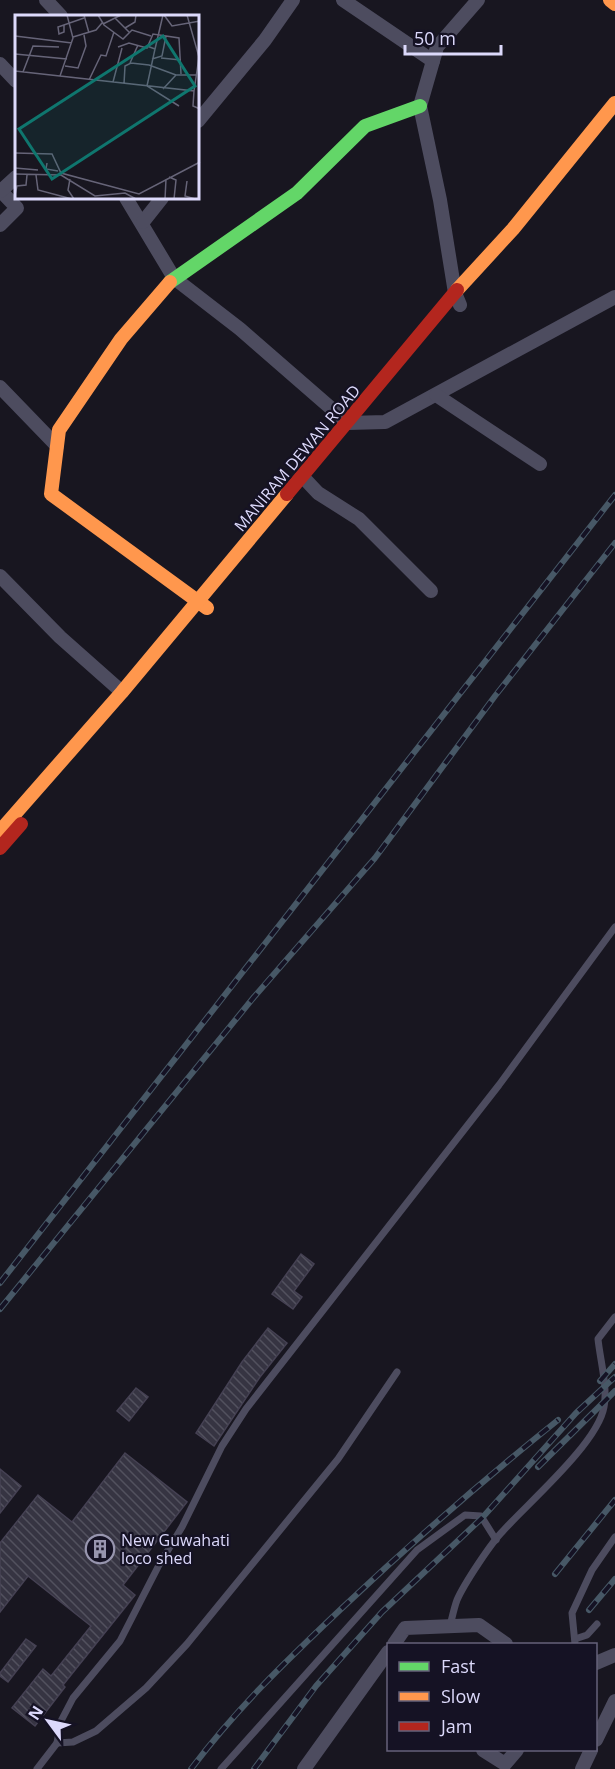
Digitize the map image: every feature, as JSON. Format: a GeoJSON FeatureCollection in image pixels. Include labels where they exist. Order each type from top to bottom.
{"type":"FeatureCollection","features":[{"type":"Feature","properties":{"kind":"main road"},"geometry":{"type":"LineString","coordinates":[[610,0],[615,4]]}},
{"type":"Feature","properties":{"kind":"main road","name":"MANIRAM DEWAN ROAD"},"geometry":{"type":"LineString","coordinates":[[306,480],[363,423],[513,229],[615,103]]}},
{"type":"Feature","properties":{"kind":"main road"},"geometry":{"type":"LineString","coordinates":[[202,605],[51,494],[59,430],[121,339],[174,278],[297,193],[364,126],[420,106]]}},
{"type":"Feature","properties":{"kind":"main road","name":"MANIRAM DEWAN ROAD"},"geometry":{"type":"LineString","coordinates":[[0,848],[27,808],[122,692],[202,605],[306,480],[348,423],[458,299],[523,234],[615,121]]}},
{"type":"Feature","properties":{"kind":"main road","name":"MANIRAM DEWAN ROAD"},"geometry":{"type":"LineString","coordinates":[[0,831],[27,808],[133,698],[202,605]]}},
{"type":"Feature","properties":{"kind":"street"},"geometry":{"type":"LineString","coordinates":[[46,0],[60,15]]}},
{"type":"Feature","properties":{"kind":"street"},"geometry":{"type":"LineString","coordinates":[[200,119],[237,75],[293,0]]}},
{"type":"Feature","properties":{"kind":"street"},"geometry":{"type":"LineString","coordinates":[[343,0],[433,61]]}},
{"type":"Feature","properties":{"kind":"street"},"geometry":{"type":"LineString","coordinates":[[458,299],[441,200],[420,106],[437,47],[477,0]]}},
{"type":"Feature","properties":{"kind":"street"},"geometry":{"type":"LineString","coordinates":[[0,64],[15,80]]}},
{"type":"Feature","properties":{"kind":"street"},"geometry":{"type":"LineString","coordinates":[[0,225],[17,208],[1,191],[15,178]]}},
{"type":"Feature","properties":{"kind":"street"},"geometry":{"type":"LineString","coordinates":[[127,200],[143,222],[174,278],[240,329],[348,423],[385,422],[615,297]]}},
{"type":"Feature","properties":{"kind":"street"},"geometry":{"type":"LineString","coordinates":[[143,222],[160,200]]}},
{"type":"Feature","properties":{"kind":"street"},"geometry":{"type":"LineString","coordinates":[[0,387],[57,446]]}},
{"type":"Feature","properties":{"kind":"street"},"geometry":{"type":"LineString","coordinates":[[436,395],[540,464]]}},
{"type":"Feature","properties":{"kind":"street"},"geometry":{"type":"LineString","coordinates":[[306,480],[318,493],[359,519],[431,591]]}},
{"type":"Feature","properties":{"kind":"street"},"geometry":{"type":"LineString","coordinates":[[0,576],[60,637],[122,692]]}},
{"type":"Feature","properties":{"kind":"street"},"geometry":{"type":"LineString","coordinates":[[395,1643],[405,1628],[479,1625],[505,1643]]}},
{"type":"Feature","properties":{"kind":"street"},"geometry":{"type":"LineString","coordinates":[[304,1769],[387,1653]]}},
{"type":"Feature","properties":{"kind":"street"},"geometry":{"type":"LineString","coordinates":[[597,1663],[615,1655]]}},
{"type":"Feature","properties":{"kind":"street"},"geometry":{"type":"LineString","coordinates":[[597,1738],[615,1701]]}},
{"type":"Feature","properties":{"kind":"street"},"geometry":{"type":"LineString","coordinates":[[486,1751],[508,1766],[516,1751]]}},
{"type":"Feature","properties":{"kind":"street"},"geometry":{"type":"LineString","coordinates":[[582,1769],[590,1751]]}},
{"type":"Feature","properties":{"kind":"lane"},"geometry":{"type":"LineString","coordinates":[[37,1769],[57,1743],[61,1721],[73,1698],[120,1641],[159,1565],[182,1527],[222,1446],[246,1409],[499,1085],[615,927]]}},
{"type":"Feature","properties":{"kind":"lane"},"geometry":{"type":"LineString","coordinates":[[450,1626],[457,1599],[496,1540],[587,1440],[604,1409],[605,1387],[600,1369],[598,1339],[615,1317]]}},
{"type":"Feature","properties":{"kind":"lane"},"geometry":{"type":"LineString","coordinates":[[57,1743],[73,1742],[96,1731],[146,1688],[187,1644],[338,1459],[397,1372]]}},
{"type":"Feature","properties":{"kind":"lane"},"geometry":{"type":"LineString","coordinates":[[221,1769],[417,1550],[465,1515],[481,1516],[496,1540]]}},
{"type":"Feature","properties":{"kind":"lane"},"geometry":{"type":"LineString","coordinates":[[597,1624],[587,1635],[575,1642],[572,1613],[592,1570],[615,1538]]}},
{"type":"Feature","properties":{"kind":"building"},"geometry":{"type":"Polygon","coordinates":[[[301,1254],[314,1264],[294,1291],[302,1297],[293,1309],[272,1294],[301,1254]]]}},
{"type":"Feature","properties":{"kind":"building"},"geometry":{"type":"Polygon","coordinates":[[[268,1328],[287,1343],[260,1377],[214,1446],[196,1433],[242,1362],[268,1328]]]}},
{"type":"Feature","properties":{"kind":"building"},"geometry":{"type":"Polygon","coordinates":[[[136,1388],[148,1397],[129,1421],[117,1411],[136,1388]]]}},
{"type":"Feature","properties":{"kind":"building","name":"New Guwahati loco shed"},"geometry":{"type":"Polygon","coordinates":[[[125,1453],[187,1502],[123,1585],[135,1595],[63,1685],[65,1687],[35,1726],[12,1708],[43,1669],[51,1676],[91,1626],[28,1576],[0,1612],[0,1543],[38,1495],[72,1522],[125,1453]]]}},
{"type":"Feature","properties":{"kind":"building"},"geometry":{"type":"Polygon","coordinates":[[[0,1469],[21,1486],[0,1513],[0,1469]]]}},
{"type":"Feature","properties":{"kind":"building"},"geometry":{"type":"Polygon","coordinates":[[[26,1639],[36,1646],[8,1682],[0,1676],[0,1673],[26,1639]]]}},
{"type":"Feature","properties":{"kind":"railway"},"geometry":{"type":"LineString","coordinates":[[0,1283],[615,495]]}},
{"type":"Feature","properties":{"kind":"railway"},"geometry":{"type":"LineString","coordinates":[[0,1309],[254,997],[375,858],[495,696],[615,543]]}},
{"type":"Feature","properties":{"kind":"railway"},"geometry":{"type":"LineString","coordinates":[[600,1381],[615,1364]]}},
{"type":"Feature","properties":{"kind":"railway"},"geometry":{"type":"LineString","coordinates":[[254,1769],[316,1686],[382,1612],[482,1518],[576,1413],[615,1377]]}},
{"type":"Feature","properties":{"kind":"railway"},"geometry":{"type":"LineString","coordinates":[[538,1467],[615,1391]]}},
{"type":"Feature","properties":{"kind":"railway"},"geometry":{"type":"LineString","coordinates":[[191,1769],[244,1706],[320,1629],[447,1513],[558,1420]]}},
{"type":"Feature","properties":{"kind":"railway"},"geometry":{"type":"LineString","coordinates":[[555,1574],[615,1500]]}},
{"type":"Feature","properties":{"kind":"railway"},"geometry":{"type":"LineString","coordinates":[[589,1610],[615,1579]]}},
{"type":"Feature","properties":{"kind":"traffic: fast"},"geometry":{"type":"LineString","coordinates":[[170,282],[297,193],[365,126],[420,106]]}},
{"type":"Feature","properties":{"kind":"traffic: slow"},"geometry":{"type":"LineString","coordinates":[[610,0],[615,4]]}},
{"type":"Feature","properties":{"kind":"traffic: slow"},"geometry":{"type":"LineString","coordinates":[[457,290],[513,229],[615,103]]}},
{"type":"Feature","properties":{"kind":"traffic: slow"},"geometry":{"type":"LineString","coordinates":[[170,282],[121,339],[59,430],[51,494],[207,608]]}},
{"type":"Feature","properties":{"kind":"traffic: slow"},"geometry":{"type":"LineString","coordinates":[[0,831],[122,692],[287,494]]}},
{"type":"Feature","properties":{"kind":"traffic: jam"},"geometry":{"type":"LineString","coordinates":[[287,494],[457,290]]}},
{"type":"Feature","properties":{"kind":"traffic: jam"},"geometry":{"type":"LineString","coordinates":[[0,848],[21,824]]}},
{"type":"Feature","properties":{"kind":"place","name":"New Guwahati loco shed"},"geometry":{"type":"Point","coordinates":[100,1549]}}]}
